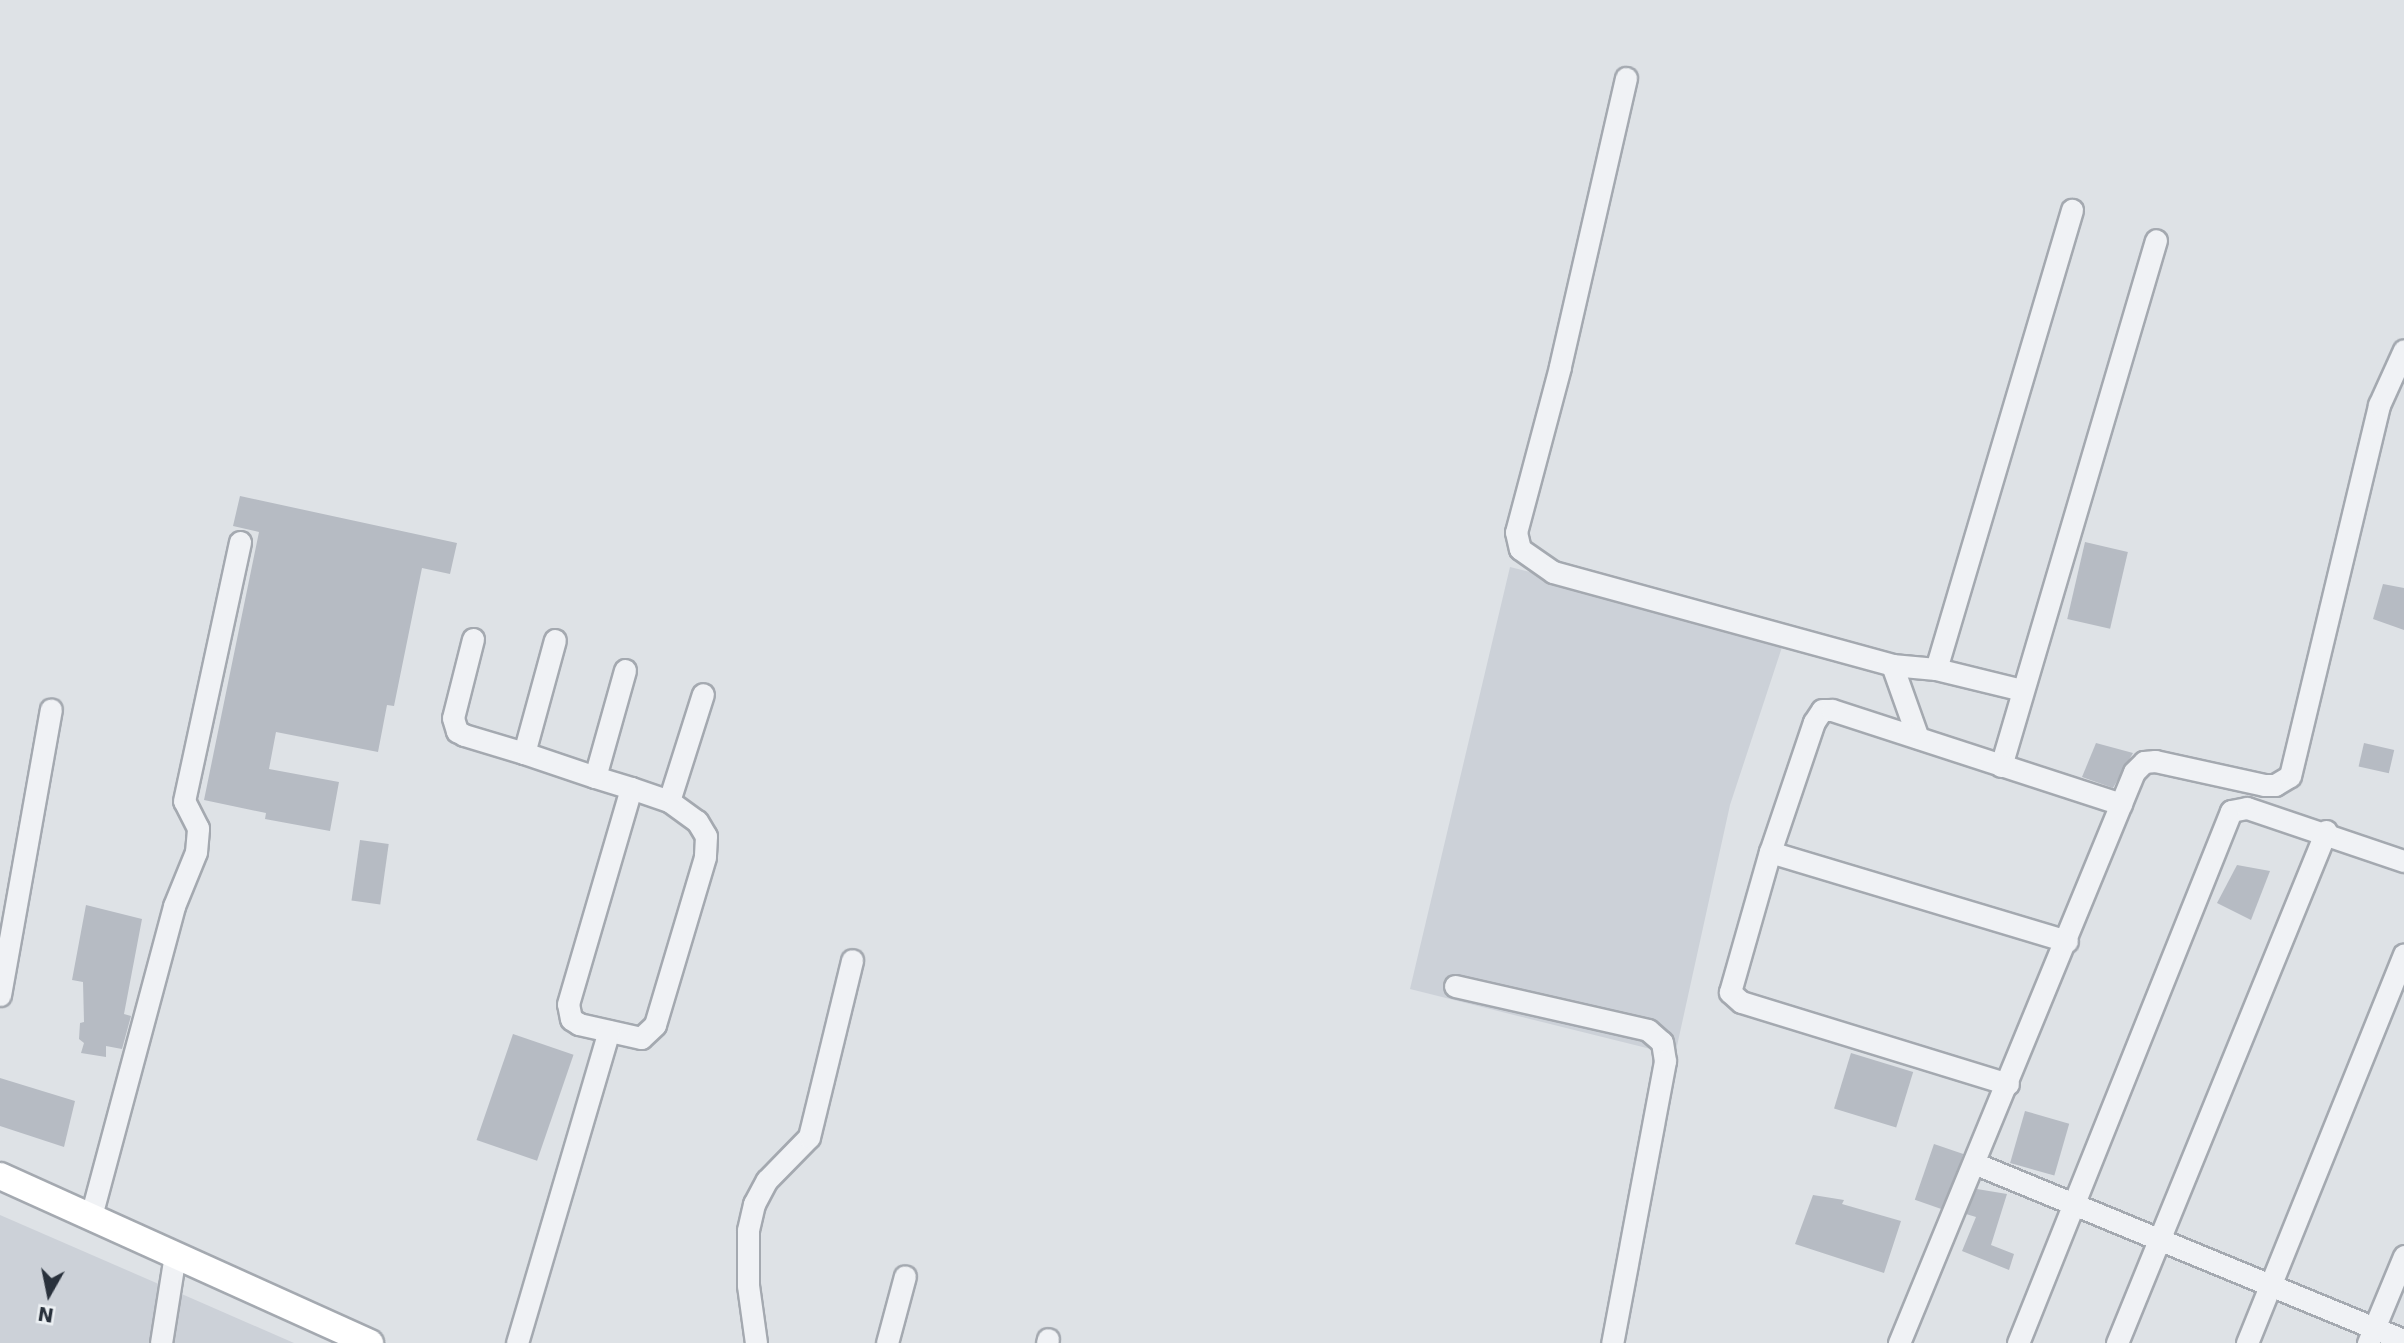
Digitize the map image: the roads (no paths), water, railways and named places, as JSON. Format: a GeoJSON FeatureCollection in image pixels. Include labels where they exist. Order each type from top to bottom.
{"type":"FeatureCollection","features":[{"type":"Feature","properties":{"kind":"main road"},"geometry":{"type":"LineString","coordinates":[[0,1176],[370,1343]]}},
{"type":"Feature","properties":{"kind":"street"},"geometry":{"type":"LineString","coordinates":[[1626,78],[1560,367],[1516,532],[1520,549],[1553,572],[1892,666],[1936,669],[2022,690]]}},
{"type":"Feature","properties":{"kind":"street"},"geometry":{"type":"LineString","coordinates":[[1936,669],[2072,210]]}},
{"type":"Feature","properties":{"kind":"street"},"geometry":{"type":"LineString","coordinates":[[2001,765],[2156,240]]}},
{"type":"Feature","properties":{"kind":"street"},"geometry":{"type":"LineString","coordinates":[[1899,1343],[2067,941],[2134,772],[2144,762],[2264,785],[2275,785],[2290,776],[2379,405],[2404,350]]}},
{"type":"Feature","properties":{"kind":"street"},"geometry":{"type":"LineString","coordinates":[[91,1216],[174,905],[196,852],[198,828],[184,801],[240,542]]}},
{"type":"Feature","properties":{"kind":"street"},"geometry":{"type":"LineString","coordinates":[[473,639],[453,725],[464,735],[524,753],[594,777],[631,788],[669,801],[703,828],[705,857],[653,1032],[641,1038],[571,1019],[568,1004],[631,788]]}},
{"type":"Feature","properties":{"kind":"street"},"geometry":{"type":"LineString","coordinates":[[524,753],[555,640]]}},
{"type":"Feature","properties":{"kind":"street"},"geometry":{"type":"LineString","coordinates":[[1892,666],[1918,738]]}},
{"type":"Feature","properties":{"kind":"street"},"geometry":{"type":"LineString","coordinates":[[594,777],[625,670]]}},
{"type":"Feature","properties":{"kind":"street"},"geometry":{"type":"LineString","coordinates":[[669,801],[703,694]]}},
{"type":"Feature","properties":{"kind":"street"},"geometry":{"type":"LineString","coordinates":[[0,995],[51,710]]}},
{"type":"Feature","properties":{"kind":"street"},"geometry":{"type":"LineString","coordinates":[[2008,1084],[1734,998],[1730,985],[1770,852],[1814,722],[1822,710],[2121,804]]}},
{"type":"Feature","properties":{"kind":"street"},"geometry":{"type":"LineString","coordinates":[[2018,1343],[2231,811],[2247,808],[2326,831],[2404,861]]}},
{"type":"Feature","properties":{"kind":"street"},"geometry":{"type":"LineString","coordinates":[[2117,1343],[2326,831]]}},
{"type":"Feature","properties":{"kind":"street"},"geometry":{"type":"LineString","coordinates":[[1770,852],[2067,941]]}},
{"type":"Feature","properties":{"kind":"street"},"geometry":{"type":"LineString","coordinates":[[2247,1343],[2404,955]]}},
{"type":"Feature","properties":{"kind":"street"},"geometry":{"type":"LineString","coordinates":[[756,1343],[748,1285],[748,1230],[754,1204],[767,1180],[809,1136],[852,960]]}},
{"type":"Feature","properties":{"kind":"street"},"geometry":{"type":"LineString","coordinates":[[1455,986],[1648,1030],[1662,1042],[1665,1061],[1612,1343]]}},
{"type":"Feature","properties":{"kind":"street"},"geometry":{"type":"LineString","coordinates":[[517,1343],[609,1031]]}},
{"type":"Feature","properties":{"kind":"street"},"geometry":{"type":"LineString","coordinates":[[1973,1163],[2271,1285],[2372,1335],[2404,1340]]}},
{"type":"Feature","properties":{"kind":"street"},"geometry":{"type":"LineString","coordinates":[[161,1343],[175,1255]]}},
{"type":"Feature","properties":{"kind":"street"},"geometry":{"type":"LineString","coordinates":[[2372,1335],[2404,1256]]}},
{"type":"Feature","properties":{"kind":"street"},"geometry":{"type":"LineString","coordinates":[[887,1343],[905,1276]]}}]}
